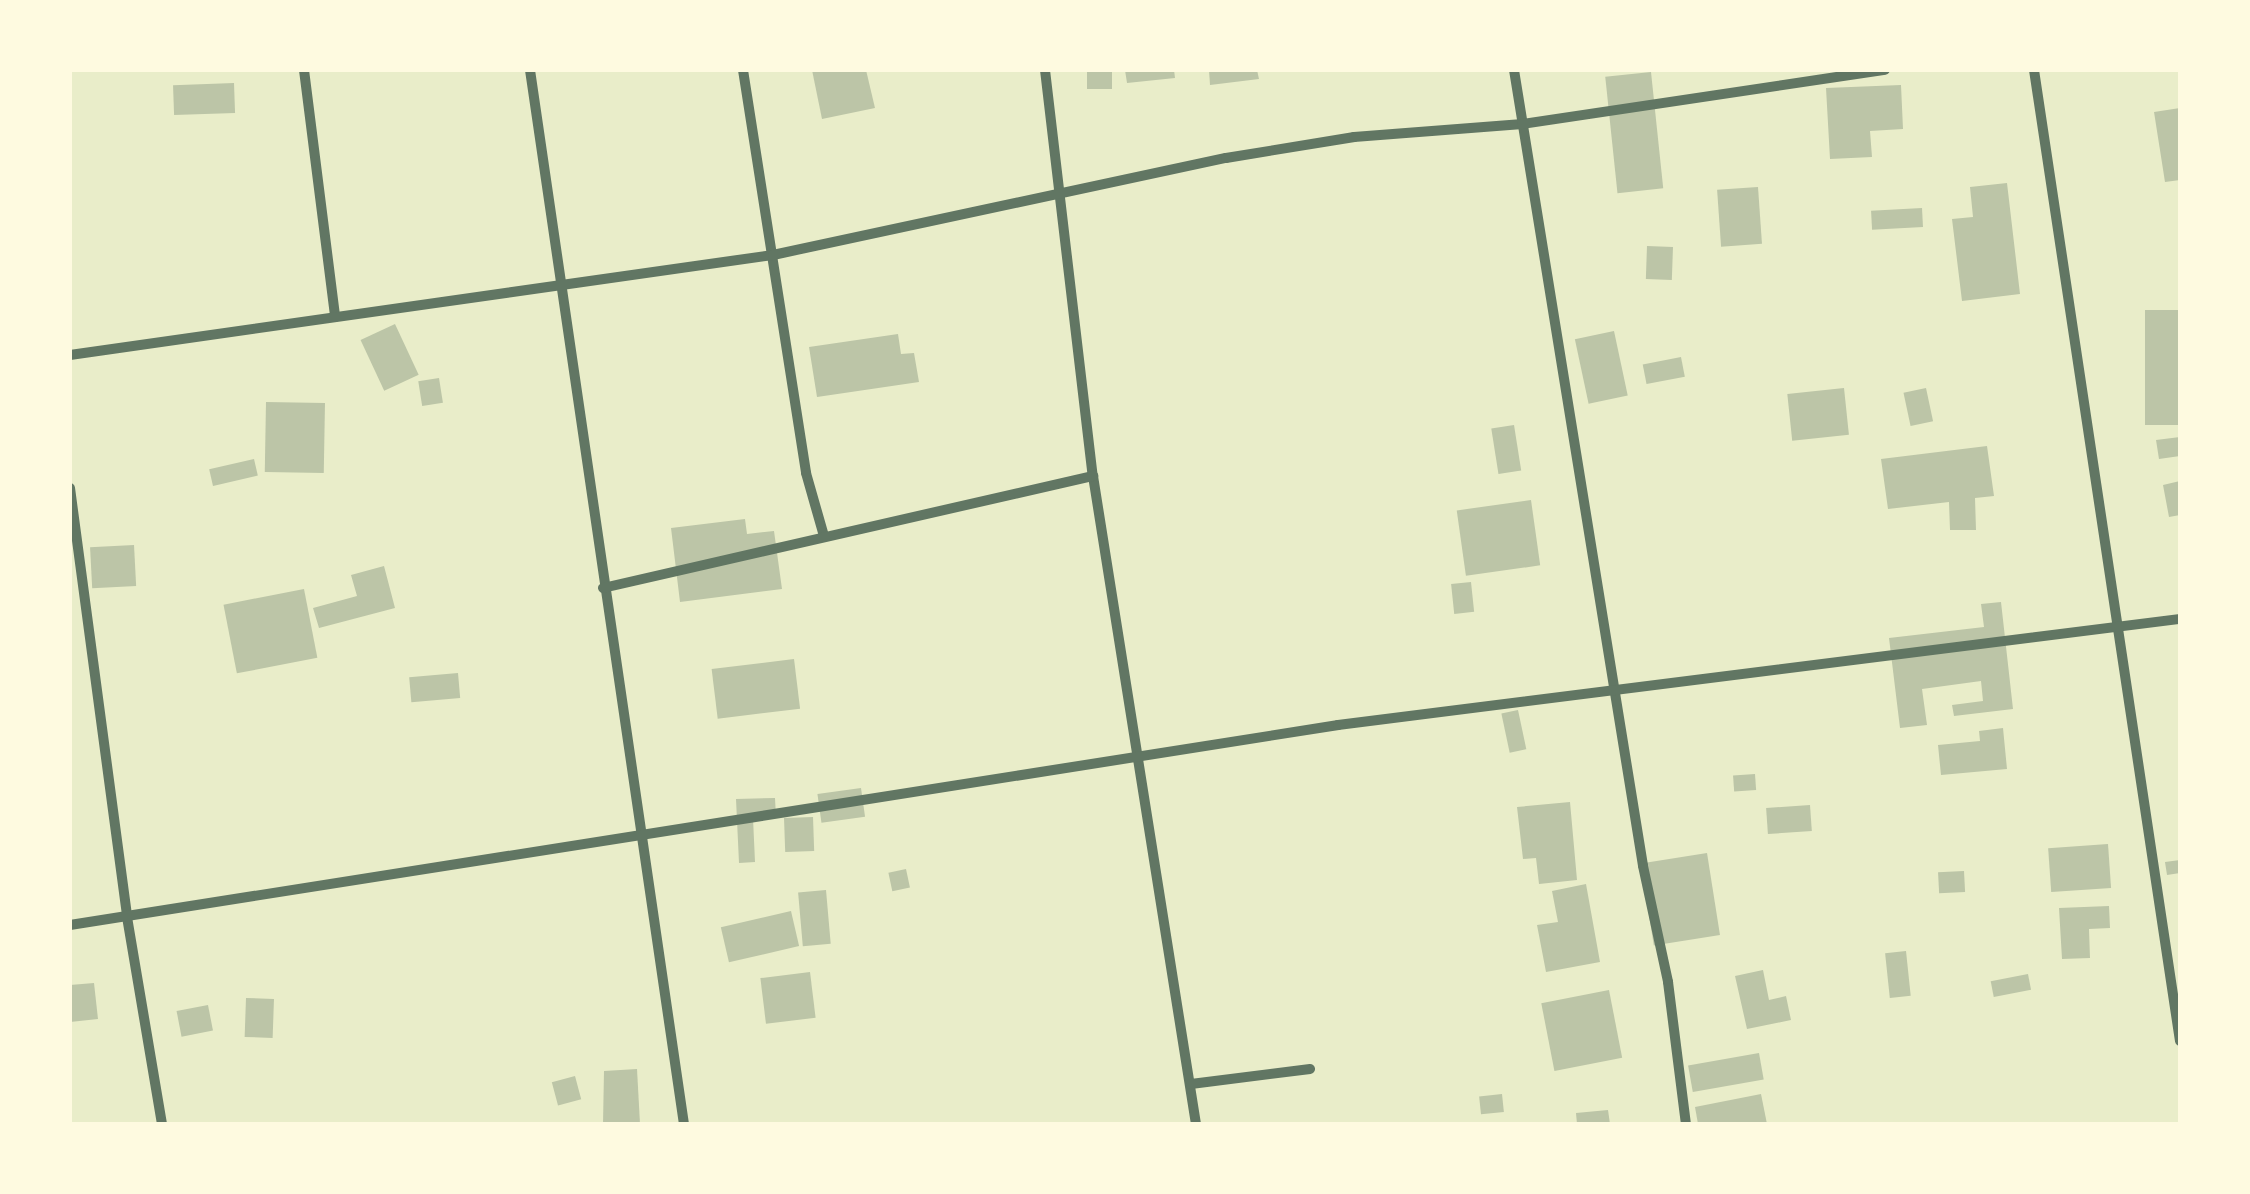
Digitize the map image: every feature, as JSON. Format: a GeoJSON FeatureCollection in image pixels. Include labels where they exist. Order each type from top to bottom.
{"type":"FeatureCollection","features":[{"type":"Feature","properties":{"kind":"street"},"geometry":{"type":"LineString","coordinates":[[304,70],[336,317]]}},
{"type":"Feature","properties":{"kind":"street"},"geometry":{"type":"LineString","coordinates":[[530,70],[639,838],[684,1124]]}},
{"type":"Feature","properties":{"kind":"street"},"geometry":{"type":"LineString","coordinates":[[743,70],[806,473],[824,536]]}},
{"type":"Feature","properties":{"kind":"street"},"geometry":{"type":"LineString","coordinates":[[1045,70],[1093,476],[1196,1124]]}},
{"type":"Feature","properties":{"kind":"street"},"geometry":{"type":"LineString","coordinates":[[1514,70],[1642,866],[1668,982],[1686,1124]]}},
{"type":"Feature","properties":{"kind":"street"},"geometry":{"type":"LineString","coordinates":[[1808,70],[1810,83]]}},
{"type":"Feature","properties":{"kind":"street"},"geometry":{"type":"LineString","coordinates":[[70,354],[563,288],[773,255],[1354,137],[1522,124],[1885,70]]}},
{"type":"Feature","properties":{"kind":"street"},"geometry":{"type":"LineString","coordinates":[[2034,70],[2180,1041]]}},
{"type":"Feature","properties":{"kind":"street"},"geometry":{"type":"LineString","coordinates":[[603,588],[1093,476]]}},
{"type":"Feature","properties":{"kind":"street"},"geometry":{"type":"LineString","coordinates":[[70,488],[127,917],[162,1124]]}},
{"type":"Feature","properties":{"kind":"street"},"geometry":{"type":"LineString","coordinates":[[70,925],[268,889],[639,838],[1338,725],[2180,619]]}},
{"type":"Feature","properties":{"kind":"street"},"geometry":{"type":"LineString","coordinates":[[1190,1084],[1310,1069]]}},
{"type":"Feature","properties":{"kind":"building"},"geometry":{"type":"Polygon","coordinates":[[[812,70],[866,70],[875,108],[822,119],[812,70]]]}},
{"type":"Feature","properties":{"kind":"building"},"geometry":{"type":"Polygon","coordinates":[[[1087,70],[1112,70],[1112,89],[1087,89],[1087,70]]]}},
{"type":"Feature","properties":{"kind":"building"},"geometry":{"type":"Polygon","coordinates":[[[1125,70],[1174,70],[1175,78],[1127,83],[1125,70]]]}},
{"type":"Feature","properties":{"kind":"building"},"geometry":{"type":"Polygon","coordinates":[[[1209,70],[1257,70],[1259,79],[1210,85],[1209,70]]]}},
{"type":"Feature","properties":{"kind":"building"},"geometry":{"type":"Polygon","coordinates":[[[1651,72],[1663,188],[1617,193],[1605,77],[1651,72]]]}},
{"type":"Feature","properties":{"kind":"building"},"geometry":{"type":"Polygon","coordinates":[[[234,83],[235,113],[174,115],[173,85],[234,83]]]}},
{"type":"Feature","properties":{"kind":"building"},"geometry":{"type":"Polygon","coordinates":[[[1901,85],[1903,129],[1870,131],[1872,157],[1830,159],[1826,88],[1901,85]]]}},
{"type":"Feature","properties":{"kind":"building"},"geometry":{"type":"Polygon","coordinates":[[[2180,108],[2180,180],[2165,182],[2154,112],[2180,108]]]}},
{"type":"Feature","properties":{"kind":"building"},"geometry":{"type":"Polygon","coordinates":[[[2007,183],[2020,294],[1962,301],[1952,219],[1973,217],[1970,187],[2007,183]]]}},
{"type":"Feature","properties":{"kind":"building"},"geometry":{"type":"Polygon","coordinates":[[[1758,187],[1762,244],[1721,247],[1717,190],[1758,187]]]}},
{"type":"Feature","properties":{"kind":"building"},"geometry":{"type":"Polygon","coordinates":[[[1922,208],[1923,227],[1872,230],[1871,211],[1922,208]]]}},
{"type":"Feature","properties":{"kind":"building"},"geometry":{"type":"Polygon","coordinates":[[[1647,246],[1673,247],[1672,280],[1646,279],[1647,246]]]}},
{"type":"Feature","properties":{"kind":"building"},"geometry":{"type":"Polygon","coordinates":[[[2145,310],[2180,310],[2180,425],[2145,425],[2145,310]]]}},
{"type":"Feature","properties":{"kind":"building"},"geometry":{"type":"Polygon","coordinates":[[[395,324],[419,375],[384,391],[361,340],[395,324]]]}},
{"type":"Feature","properties":{"kind":"building"},"geometry":{"type":"Polygon","coordinates":[[[1614,331],[1628,396],[1589,404],[1575,339],[1614,331]]]}},
{"type":"Feature","properties":{"kind":"building"},"geometry":{"type":"Polygon","coordinates":[[[898,334],[901,354],[914,353],[919,382],[817,397],[809,347],[898,334]]]}},
{"type":"Feature","properties":{"kind":"building"},"geometry":{"type":"Polygon","coordinates":[[[1681,357],[1685,377],[1647,384],[1643,364],[1681,357]]]}},
{"type":"Feature","properties":{"kind":"building"},"geometry":{"type":"Polygon","coordinates":[[[439,378],[443,403],[422,406],[418,381],[439,378]]]}},
{"type":"Feature","properties":{"kind":"building"},"geometry":{"type":"Polygon","coordinates":[[[1844,388],[1849,435],[1792,441],[1787,394],[1844,388]]]}},
{"type":"Feature","properties":{"kind":"building"},"geometry":{"type":"Polygon","coordinates":[[[1926,388],[1933,421],[1911,426],[1904,393],[1926,388]]]}},
{"type":"Feature","properties":{"kind":"building"},"geometry":{"type":"Polygon","coordinates":[[[266,402],[325,403],[324,473],[265,472],[266,402]]]}},
{"type":"Feature","properties":{"kind":"building"},"geometry":{"type":"Polygon","coordinates":[[[1514,425],[1521,470],[1498,474],[1491,429],[1514,425]]]}},
{"type":"Feature","properties":{"kind":"building"},"geometry":{"type":"Polygon","coordinates":[[[2180,437],[2180,456],[2159,459],[2156,440],[2180,437]]]}},
{"type":"Feature","properties":{"kind":"building"},"geometry":{"type":"Polygon","coordinates":[[[1987,446],[1994,496],[1975,498],[1976,530],[1950,530],[1949,502],[1888,509],[1881,459],[1987,446]]]}},
{"type":"Feature","properties":{"kind":"building"},"geometry":{"type":"Polygon","coordinates":[[[254,459],[258,476],[213,486],[209,469],[254,459]]]}},
{"type":"Feature","properties":{"kind":"building"},"geometry":{"type":"Polygon","coordinates":[[[2180,481],[2180,515],[2169,517],[2163,485],[2180,481]]]}},
{"type":"Feature","properties":{"kind":"building"},"geometry":{"type":"Polygon","coordinates":[[[1531,500],[1540,565],[1466,576],[1457,510],[1531,500]]]}},
{"type":"Feature","properties":{"kind":"building"},"geometry":{"type":"Polygon","coordinates":[[[745,519],[747,534],[774,531],[782,589],[680,602],[671,528],[745,519]]]}},
{"type":"Feature","properties":{"kind":"building"},"geometry":{"type":"Polygon","coordinates":[[[134,545],[136,586],[92,588],[90,547],[134,545]]]}},
{"type":"Feature","properties":{"kind":"building"},"geometry":{"type":"Polygon","coordinates":[[[384,566],[395,608],[319,628],[313,608],[357,596],[351,575],[384,566]]]}},
{"type":"Feature","properties":{"kind":"building"},"geometry":{"type":"Polygon","coordinates":[[[1471,582],[1474,612],[1454,614],[1451,584],[1471,582]]]}},
{"type":"Feature","properties":{"kind":"building"},"geometry":{"type":"Polygon","coordinates":[[[304,589],[317,658],[237,673],[224,605],[304,589]]]}},
{"type":"Feature","properties":{"kind":"building"},"geometry":{"type":"Polygon","coordinates":[[[2001,602],[2013,709],[1954,716],[1952,705],[1983,701],[1981,681],[1922,689],[1927,725],[1900,728],[1889,638],[1984,627],[1981,604],[2001,602]]]}},
{"type":"Feature","properties":{"kind":"building"},"geometry":{"type":"Polygon","coordinates":[[[794,659],[800,709],[718,719],[712,669],[794,659]]]}},
{"type":"Feature","properties":{"kind":"building"},"geometry":{"type":"Polygon","coordinates":[[[458,673],[460,698],[411,702],[409,677],[458,673]]]}},
{"type":"Feature","properties":{"kind":"building"},"geometry":{"type":"Polygon","coordinates":[[[1518,710],[1526,749],[1510,753],[1501,714],[1518,710]]]}},
{"type":"Feature","properties":{"kind":"building"},"geometry":{"type":"Polygon","coordinates":[[[2003,728],[2007,769],[1941,775],[1938,745],[1980,741],[1979,731],[2003,728]]]}},
{"type":"Feature","properties":{"kind":"building"},"geometry":{"type":"Polygon","coordinates":[[[1755,774],[1756,790],[1734,791],[1733,776],[1755,774]]]}},
{"type":"Feature","properties":{"kind":"building"},"geometry":{"type":"Polygon","coordinates":[[[861,788],[865,817],[821,823],[817,794],[861,788]]]}},
{"type":"Feature","properties":{"kind":"building"},"geometry":{"type":"Polygon","coordinates":[[[775,798],[776,817],[753,818],[755,862],[739,863],[736,799],[775,798]]]}},
{"type":"Feature","properties":{"kind":"building"},"geometry":{"type":"Polygon","coordinates":[[[1570,802],[1577,880],[1539,884],[1536,858],[1523,859],[1517,807],[1570,802]]]}},
{"type":"Feature","properties":{"kind":"building"},"geometry":{"type":"Polygon","coordinates":[[[1810,805],[1812,831],[1768,834],[1766,808],[1810,805]]]}},
{"type":"Feature","properties":{"kind":"building"},"geometry":{"type":"Polygon","coordinates":[[[813,817],[814,851],[785,852],[784,818],[813,817]]]}},
{"type":"Feature","properties":{"kind":"building"},"geometry":{"type":"Polygon","coordinates":[[[2108,844],[2111,888],[2051,892],[2048,848],[2108,844]]]}},
{"type":"Feature","properties":{"kind":"building"},"geometry":{"type":"Polygon","coordinates":[[[1707,853],[1720,935],[1654,945],[1641,863],[1707,853]]]}},
{"type":"Feature","properties":{"kind":"building"},"geometry":{"type":"Polygon","coordinates":[[[2180,860],[2180,873],[2167,875],[2165,862],[2180,860]]]}},
{"type":"Feature","properties":{"kind":"building"},"geometry":{"type":"Polygon","coordinates":[[[906,869],[910,888],[892,891],[888,873],[906,869]]]}},
{"type":"Feature","properties":{"kind":"building"},"geometry":{"type":"Polygon","coordinates":[[[1964,871],[1965,892],[1939,893],[1938,872],[1964,871]]]}},
{"type":"Feature","properties":{"kind":"building"},"geometry":{"type":"Polygon","coordinates":[[[1586,884],[1600,962],[1546,972],[1537,925],[1558,922],[1552,891],[1586,884]]]}},
{"type":"Feature","properties":{"kind":"building"},"geometry":{"type":"Polygon","coordinates":[[[826,890],[831,944],[803,946],[798,892],[826,890]]]}},
{"type":"Feature","properties":{"kind":"building"},"geometry":{"type":"Polygon","coordinates":[[[2109,906],[2110,928],[2089,929],[2090,958],[2062,959],[2059,908],[2109,906]]]}},
{"type":"Feature","properties":{"kind":"building"},"geometry":{"type":"Polygon","coordinates":[[[791,911],[799,946],[729,962],[721,927],[791,911]]]}},
{"type":"Feature","properties":{"kind":"building"},"geometry":{"type":"Polygon","coordinates":[[[1906,951],[1911,996],[1890,998],[1885,953],[1906,951]]]}},
{"type":"Feature","properties":{"kind":"building"},"geometry":{"type":"Polygon","coordinates":[[[1763,970],[1769,1000],[1786,996],[1791,1020],[1747,1029],[1735,976],[1763,970]]]}},
{"type":"Feature","properties":{"kind":"building"},"geometry":{"type":"Polygon","coordinates":[[[810,972],[816,1018],[766,1024],[760,978],[810,972]]]}},
{"type":"Feature","properties":{"kind":"building"},"geometry":{"type":"Polygon","coordinates":[[[2028,974],[2031,990],[1994,997],[1991,981],[2028,974]]]}},
{"type":"Feature","properties":{"kind":"building"},"geometry":{"type":"Polygon","coordinates":[[[94,983],[98,1019],[70,1022],[70,985],[94,983]]]}},
{"type":"Feature","properties":{"kind":"building"},"geometry":{"type":"Polygon","coordinates":[[[1609,990],[1622,1058],[1554,1071],[1541,1003],[1609,990]]]}},
{"type":"Feature","properties":{"kind":"building"},"geometry":{"type":"Polygon","coordinates":[[[246,998],[274,999],[273,1038],[245,1037],[246,998]]]}},
{"type":"Feature","properties":{"kind":"building"},"geometry":{"type":"Polygon","coordinates":[[[208,1005],[213,1031],[182,1037],[177,1011],[208,1005]]]}},
{"type":"Feature","properties":{"kind":"building"},"geometry":{"type":"Polygon","coordinates":[[[1759,1053],[1764,1080],[1693,1092],[1688,1066],[1759,1053]]]}},
{"type":"Feature","properties":{"kind":"building"},"geometry":{"type":"Polygon","coordinates":[[[637,1069],[640,1124],[603,1124],[604,1071],[637,1069]]]}},
{"type":"Feature","properties":{"kind":"building"},"geometry":{"type":"Polygon","coordinates":[[[575,1076],[581,1099],[558,1105],[552,1082],[575,1076]]]}},
{"type":"Feature","properties":{"kind":"building"},"geometry":{"type":"Polygon","coordinates":[[[1502,1094],[1504,1112],[1481,1114],[1479,1096],[1502,1094]]]}},
{"type":"Feature","properties":{"kind":"building"},"geometry":{"type":"Polygon","coordinates":[[[1761,1094],[1767,1124],[1698,1124],[1695,1107],[1761,1094]]]}},
{"type":"Feature","properties":{"kind":"building"},"geometry":{"type":"Polygon","coordinates":[[[1608,1110],[1610,1124],[1577,1124],[1576,1113],[1608,1110]]]}}]}
